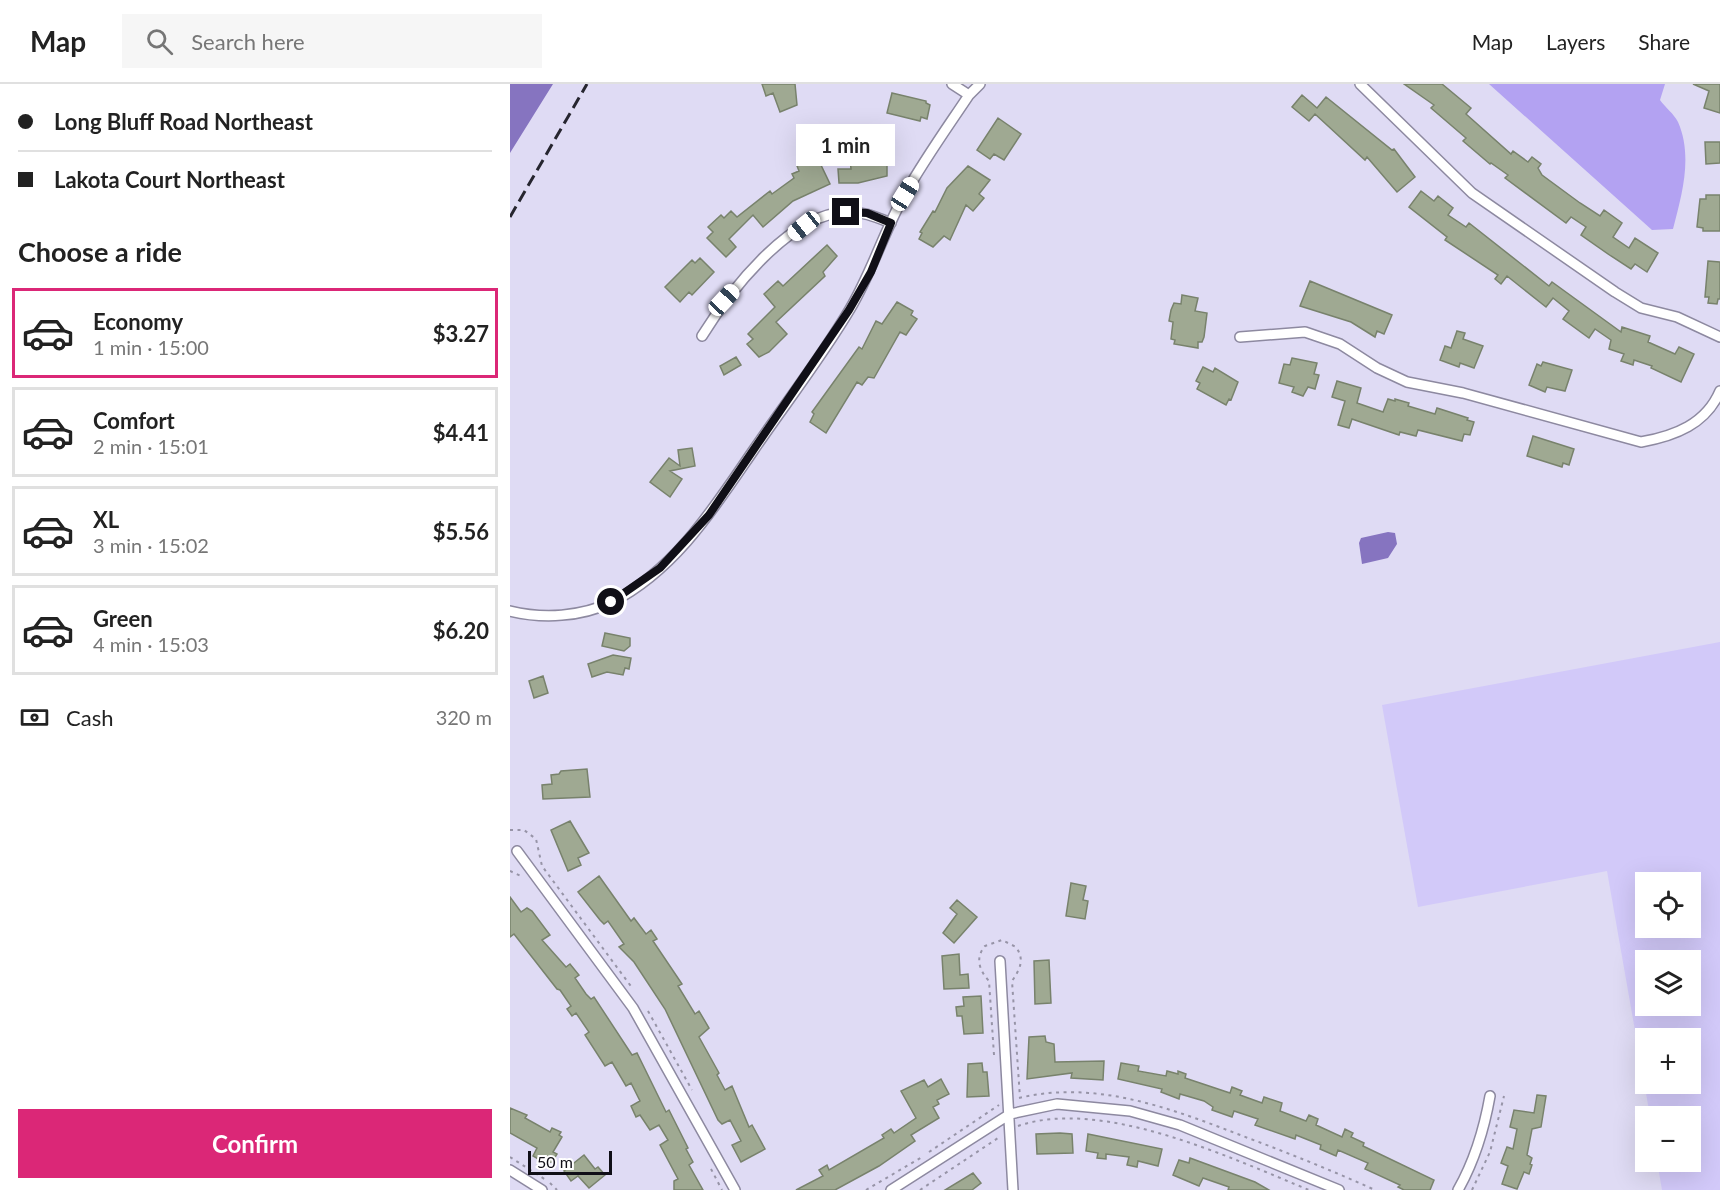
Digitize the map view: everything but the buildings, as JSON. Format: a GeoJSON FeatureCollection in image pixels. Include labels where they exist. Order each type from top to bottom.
{"type":"FeatureCollection","features":[{"type":"Feature","properties":{"kind":"street"},"geometry":{"type":"LineString","coordinates":[[952,84],[969,95]]}},
{"type":"Feature","properties":{"kind":"street"},"geometry":{"type":"LineString","coordinates":[[510,611],[530,615],[561,615],[583,612],[611,602],[645,580],[682,547],[709,515],[849,310],[871,272],[905,194],[969,95],[980,84]]}},
{"type":"Feature","properties":{"kind":"street"},"geometry":{"type":"LineString","coordinates":[[1360,84],[1472,193],[1632,303],[1707,329],[1720,337]]}},
{"type":"Feature","properties":{"kind":"street"},"geometry":{"type":"LineString","coordinates":[[702,336],[724,300],[749,273],[804,226],[826,215],[846,212],[867,213],[891,223]]}},
{"type":"Feature","properties":{"kind":"street"},"geometry":{"type":"LineString","coordinates":[[1240,337],[1305,332],[1340,344],[1377,368],[1407,382],[1463,393],[1641,442],[1668,437],[1690,427],[1714,406],[1720,391]]}},
{"type":"Feature","properties":{"kind":"street"},"geometry":{"type":"LineString","coordinates":[[517,851],[633,1008],[735,1190]]}},
{"type":"Feature","properties":{"kind":"street"},"geometry":{"type":"LineString","coordinates":[[1000,961],[1013,1190]]}},
{"type":"Feature","properties":{"kind":"street"},"geometry":{"type":"LineString","coordinates":[[1458,1190],[1473,1164],[1484,1129],[1490,1096]]}},
{"type":"Feature","properties":{"kind":"street"},"geometry":{"type":"LineString","coordinates":[[891,1190],[1010,1114],[1057,1104],[1130,1111],[1180,1125],[1339,1190]]}},
{"type":"Feature","properties":{"kind":"street"},"geometry":{"type":"LineString","coordinates":[[510,1170],[542,1190]]}},
{"type":"Feature","properties":{"kind":"path"},"geometry":{"type":"LineString","coordinates":[[510,871],[526,880]]}},
{"type":"Feature","properties":{"kind":"path"},"geometry":{"type":"LineString","coordinates":[[1472,1190],[1491,1152],[1504,1096]]}},
{"type":"Feature","properties":{"kind":"path"},"geometry":{"type":"LineString","coordinates":[[866,1190],[921,1158],[1001,1104]]}},
{"type":"Feature","properties":{"kind":"path"},"geometry":{"type":"LineString","coordinates":[[1018,1126],[1059,1119],[1138,1127],[1176,1139],[1309,1190]]}},
{"type":"Feature","properties":{"kind":"path"},"geometry":{"type":"LineString","coordinates":[[920,1190],[998,1138]]}},
{"type":"Feature","properties":{"kind":"path"},"geometry":{"type":"LineString","coordinates":[[510,1156],[542,1176],[557,1190]]}},
{"type":"Feature","properties":{"kind":"path"},"geometry":{"type":"LineString","coordinates":[[705,1160],[722,1190]]}},
{"type":"Feature","properties":{"kind":"shaded area"},"geometry":{"type":"Polygon","coordinates":[[[510,84],[553,84],[510,153],[510,84]]]}},
{"type":"Feature","properties":{"kind":"shaded area"},"geometry":{"type":"Polygon","coordinates":[[[1489,84],[1665,84],[1660,100],[1678,122],[1685,148],[1680,202],[1673,229],[1652,230],[1489,84]]]}},
{"type":"Feature","properties":{"kind":"shaded area"},"geometry":{"type":"Polygon","coordinates":[[[1388,532],[1395,533],[1397,544],[1388,558],[1362,564],[1359,543],[1361,538],[1388,532]]]}},
{"type":"Feature","properties":{"kind":"shaded area"},"geometry":{"type":"Polygon","coordinates":[[[1720,642],[1720,1190],[1662,1190],[1659,1172],[1701,1172],[1701,1106],[1648,1106],[1646,1094],[1701,1094],[1701,1028],[1635,1028],[1635,1031],[1607,871],[1418,907],[1382,705],[1720,642]]]}},
{"type":"Feature","properties":{"kind":"railway"},"geometry":{"type":"LineString","coordinates":[[510,217],[587,84]]}},
{"type":"Feature","properties":{"kind":"route"},"geometry":{"type":"LineString","coordinates":[[611,602],[660,568],[682,547],[709,515],[849,310],[871,272],[891,223],[867,213],[846,212]]}}]}
